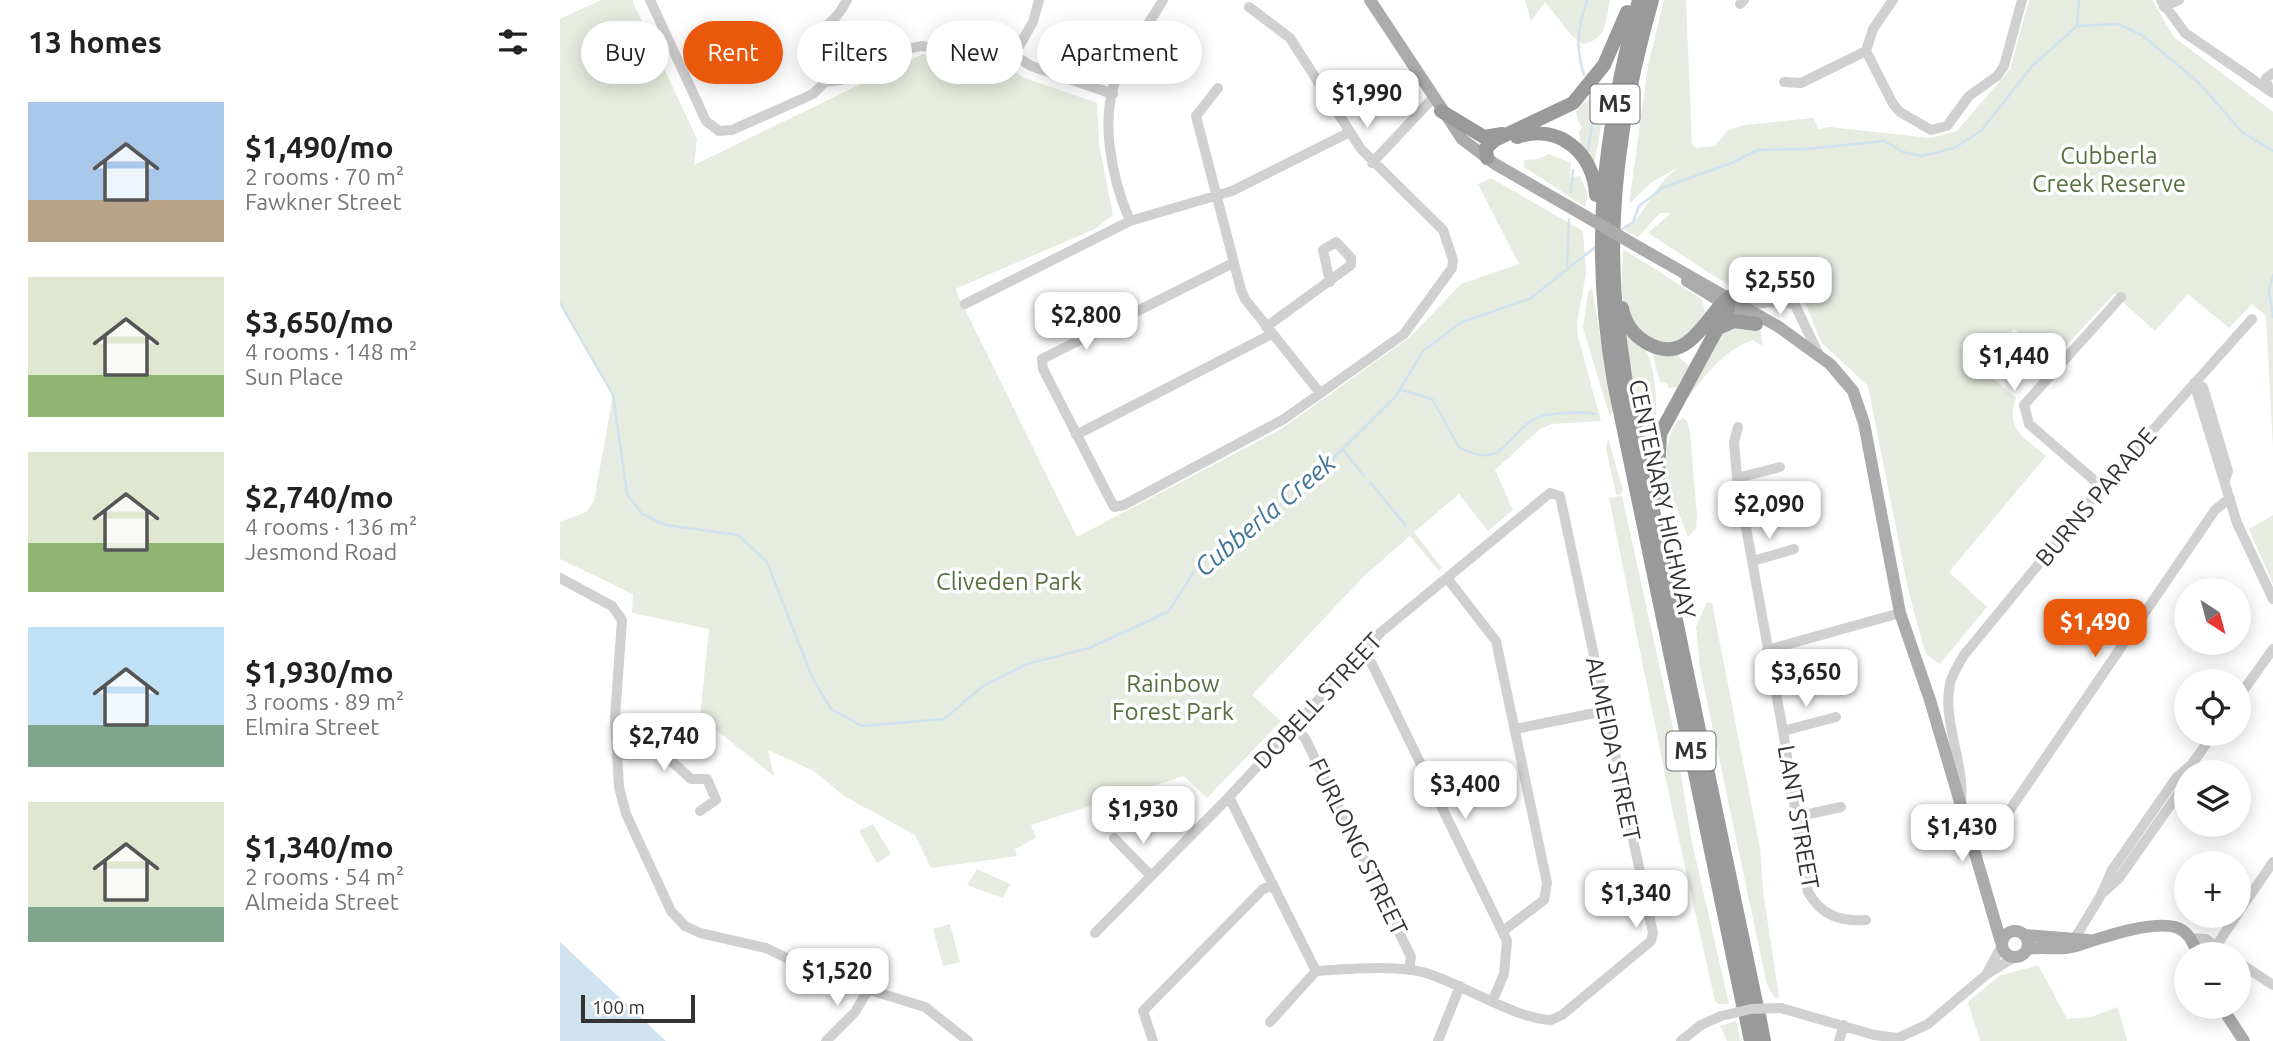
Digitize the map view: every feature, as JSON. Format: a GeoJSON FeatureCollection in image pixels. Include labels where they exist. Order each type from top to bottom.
{"type":"FeatureCollection","features":[{"type":"Feature","properties":{"kind":"highway"},"geometry":{"type":"LineString","coordinates":[[1601,210],[1594,177],[1586,159],[1573,145],[1556,136],[1537,133],[1521,136],[1487,158],[1485,150],[1491,143],[1513,131],[1560,111],[1585,90],[1612,51],[1633,0]]}},
{"type":"Feature","properties":{"kind":"highway","name":"CENTENARY HIGHWAY"},"geometry":{"type":"LineString","coordinates":[[1608,232],[1601,210],[1617,91],[1639,0]]}},
{"type":"Feature","properties":{"kind":"highway","name":"CENTENARY HIGHWAY"},"geometry":{"type":"LineString","coordinates":[[1652,0],[1626,114],[1608,232],[1602,308],[1614,382],[1751,1010],[1764,1041]]}},
{"type":"Feature","properties":{"kind":"highway"},"geometry":{"type":"LineString","coordinates":[[1441,111],[1484,136],[1513,131]]}},
{"type":"Feature","properties":{"kind":"highway","name":"CENTENARY HIGHWAY"},"geometry":{"type":"LineString","coordinates":[[1607,252],[1625,376],[1751,1010],[1751,1041]]}},
{"type":"Feature","properties":{"kind":"highway"},"geometry":{"type":"LineString","coordinates":[[1615,299],[1622,307],[1626,322],[1634,333],[1658,349],[1674,349],[1688,343],[1699,335],[1724,303]]}},
{"type":"Feature","properties":{"kind":"highway"},"geometry":{"type":"LineString","coordinates":[[1665,568],[1657,491],[1660,435],[1718,328],[1724,303]]}},
{"type":"Feature","properties":{"kind":"highway"},"geometry":{"type":"LineString","coordinates":[[1718,328],[1734,321],[1756,324]]}},
{"type":"Feature","properties":{"kind":"main road"},"geometry":{"type":"LineString","coordinates":[[1376,2],[1441,111],[1462,139],[1487,158],[1662,261],[1756,324],[1792,338]]}},
{"type":"Feature","properties":{"kind":"main road"},"geometry":{"type":"LineString","coordinates":[[1662,261],[1724,303],[1792,338],[1820,357],[1847,382],[1859,404],[1899,612],[1930,700],[2006,954],[2014,958],[2022,956],[2027,949],[2158,926],[2177,928],[2192,942]]}},
{"type":"Feature","properties":{"kind":"main road"},"geometry":{"type":"LineString","coordinates":[[1994,911],[2020,933],[2027,949]]}},
{"type":"Feature","properties":{"kind":"main road"},"geometry":{"type":"LineString","coordinates":[[2001,944],[2008,932],[2079,941]]}},
{"type":"Feature","properties":{"kind":"main road"},"geometry":{"type":"LineString","coordinates":[[2230,1019],[2244,1041]]}},
{"type":"Feature","properties":{"kind":"street"},"geometry":{"type":"LineString","coordinates":[[650,0],[706,121],[719,131],[732,130],[813,93],[823,84]]}},
{"type":"Feature","properties":{"kind":"street"},"geometry":{"type":"LineString","coordinates":[[829,21],[842,10],[847,0]]}},
{"type":"Feature","properties":{"kind":"street"},"geometry":{"type":"LineString","coordinates":[[1023,39],[1033,22],[1039,0]]}},
{"type":"Feature","properties":{"kind":"street"},"geometry":{"type":"LineString","coordinates":[[1130,221],[1123,205],[1108,133],[1113,94],[1119,70],[1163,0]]}},
{"type":"Feature","properties":{"kind":"street"},"geometry":{"type":"LineString","coordinates":[[1893,0],[1873,29],[1866,51],[1893,104],[1931,130],[1947,126],[1969,96],[1997,76],[2004,66],[2022,0]]}},
{"type":"Feature","properties":{"kind":"street"},"geometry":{"type":"LineString","coordinates":[[2179,0],[2162,4],[2185,33],[2271,91]]}},
{"type":"Feature","properties":{"kind":"street"},"geometry":{"type":"LineString","coordinates":[[1233,263],[1042,359],[1043,369],[1108,501],[1114,507],[1124,505],[1248,441],[1404,334],[1452,268],[1453,260],[1443,230],[1372,163],[1290,38],[1249,7]]}},
{"type":"Feature","properties":{"kind":"street"},"geometry":{"type":"LineString","coordinates":[[1784,82],[1801,83],[1866,51]]}},
{"type":"Feature","properties":{"kind":"street"},"geometry":{"type":"LineString","coordinates":[[1023,61],[1113,94]]}},
{"type":"Feature","properties":{"kind":"street"},"geometry":{"type":"LineString","coordinates":[[2271,91],[2266,78],[2273,73]]}},
{"type":"Feature","properties":{"kind":"street"},"geometry":{"type":"LineString","coordinates":[[1218,88],[1196,116],[1219,196],[1233,263],[1245,299],[1320,393]]}},
{"type":"Feature","properties":{"kind":"street"},"geometry":{"type":"LineString","coordinates":[[1372,163],[1433,98]]}},
{"type":"Feature","properties":{"kind":"street"},"geometry":{"type":"LineString","coordinates":[[965,304],[1130,221],[1219,196],[1350,132]]}},
{"type":"Feature","properties":{"kind":"street"},"geometry":{"type":"LineString","coordinates":[[1076,435],[1269,330],[1330,282]]}},
{"type":"Feature","properties":{"kind":"street"},"geometry":{"type":"LineString","coordinates":[[2102,487],[2029,424],[2024,405],[2121,297]]}},
{"type":"Feature","properties":{"kind":"street"},"geometry":{"type":"LineString","coordinates":[[1724,303],[1784,301],[1798,307],[1820,357]]}},
{"type":"Feature","properties":{"kind":"street","name":"BURNS PARADE"},"geometry":{"type":"LineString","coordinates":[[1961,807],[1963,782],[1948,701],[1950,681],[1964,655],[2102,487],[2252,319]]}},
{"type":"Feature","properties":{"kind":"street"},"geometry":{"type":"LineString","coordinates":[[1792,338],[1805,323]]}},
{"type":"Feature","properties":{"kind":"street"},"geometry":{"type":"LineString","coordinates":[[2194,383],[2237,523],[2273,599]]}},
{"type":"Feature","properties":{"kind":"street","name":"LANT STREET"},"geometry":{"type":"LineString","coordinates":[[1738,427],[1734,442],[1737,478],[1783,731],[1808,892],[1821,910],[1839,918],[1866,920]]}},
{"type":"Feature","properties":{"kind":"street"},"geometry":{"type":"LineString","coordinates":[[1737,478],[1780,467]]}},
{"type":"Feature","properties":{"kind":"street","name":"DOBELL STREET"},"geometry":{"type":"LineString","coordinates":[[1095,933],[1295,728],[1381,632],[1550,493],[1560,496]]}},
{"type":"Feature","properties":{"kind":"street","name":"ALMEIDA STREET"},"geometry":{"type":"LineString","coordinates":[[1316,971],[1409,970],[1428,974],[1546,1020],[1556,1018],[1651,941],[1653,933],[1560,496]]}},
{"type":"Feature","properties":{"kind":"street"},"geometry":{"type":"LineString","coordinates":[[1972,843],[1993,836],[2215,510],[2230,498]]}},
{"type":"Feature","properties":{"kind":"street"},"geometry":{"type":"LineString","coordinates":[[1753,561],[1794,549]]}},
{"type":"Feature","properties":{"kind":"street"},"geometry":{"type":"LineString","coordinates":[[560,578],[612,607],[622,620],[615,717],[619,787],[626,814],[678,920],[700,933],[766,948],[815,973],[925,1007],[968,1041]]}},
{"type":"Feature","properties":{"kind":"street"},"geometry":{"type":"LineString","coordinates":[[1447,578],[1496,641],[1547,886],[1544,900],[1503,931]]}},
{"type":"Feature","properties":{"kind":"street"},"geometry":{"type":"LineString","coordinates":[[1767,650],[1899,612]]}},
{"type":"Feature","properties":{"kind":"street"},"geometry":{"type":"LineString","coordinates":[[2251,680],[2273,649]]}},
{"type":"Feature","properties":{"kind":"street"},"geometry":{"type":"LineString","coordinates":[[1361,654],[1372,664],[1503,931],[1508,955],[1504,974],[1493,1000]]}},
{"type":"Feature","properties":{"kind":"street"},"geometry":{"type":"LineString","coordinates":[[1515,729],[1605,711]]}},
{"type":"Feature","properties":{"kind":"street"},"geometry":{"type":"LineString","coordinates":[[1783,731],[1836,717]]}},
{"type":"Feature","properties":{"kind":"street","name":"FURLONG STREET"},"geometry":{"type":"LineString","coordinates":[[1295,728],[1305,738],[1412,957],[1409,970]]}},
{"type":"Feature","properties":{"kind":"street"},"geometry":{"type":"LineString","coordinates":[[617,755],[664,754],[691,779],[707,779],[716,800],[700,811]]}},
{"type":"Feature","properties":{"kind":"street"},"geometry":{"type":"LineString","coordinates":[[2079,941],[2112,870],[2174,781]]}},
{"type":"Feature","properties":{"kind":"street"},"geometry":{"type":"LineString","coordinates":[[1229,797],[1316,971],[1270,1021]]}},
{"type":"Feature","properties":{"kind":"street"},"geometry":{"type":"LineString","coordinates":[[2101,895],[2119,878],[2174,800]]}},
{"type":"Feature","properties":{"kind":"street"},"geometry":{"type":"LineString","coordinates":[[1795,817],[1841,807]]}},
{"type":"Feature","properties":{"kind":"street"},"geometry":{"type":"LineString","coordinates":[[1114,838],[1151,876]]}},
{"type":"Feature","properties":{"kind":"street"},"geometry":{"type":"LineString","coordinates":[[2251,895],[2273,862]]}},
{"type":"Feature","properties":{"kind":"street"},"geometry":{"type":"LineString","coordinates":[[1153,1041],[1143,1011],[1262,890],[1273,884]]}},
{"type":"Feature","properties":{"kind":"street"},"geometry":{"type":"LineString","coordinates":[[2191,939],[2206,939],[2210,942]]}},
{"type":"Feature","properties":{"kind":"street"},"geometry":{"type":"LineString","coordinates":[[1987,974],[2001,944]]}},
{"type":"Feature","properties":{"kind":"street"},"geometry":{"type":"LineString","coordinates":[[1681,1041],[1701,1025],[1721,1016],[1751,1009],[1781,1009],[1888,1037],[1908,1035],[1928,1024],[1987,974],[2014,958]]}},
{"type":"Feature","properties":{"kind":"street"},"geometry":{"type":"LineString","coordinates":[[2251,971],[2273,985]]}},
{"type":"Feature","properties":{"kind":"street"},"geometry":{"type":"LineString","coordinates":[[1438,1041],[1460,986]]}},
{"type":"Feature","properties":{"kind":"street"},"geometry":{"type":"LineString","coordinates":[[826,1041],[855,1012],[868,990]]}},
{"type":"Feature","properties":{"kind":"street"},"geometry":{"type":"LineString","coordinates":[[1839,1041],[1844,1025]]}},
{"type":"Feature","properties":{"kind":"green space"},"geometry":{"type":"Polygon","coordinates":[[[601,0],[632,0],[642,21],[581,21],[581,84],[669,84],[669,79],[697,139],[694,165],[861,84],[912,84],[912,59],[923,54],[926,54],[926,84],[1023,84],[1023,77],[1097,103],[1099,144],[1113,215],[1095,229],[955,289],[1077,537],[1281,429],[1410,337],[1461,284],[1519,264],[1478,184],[1491,178],[1583,231],[1586,273],[1577,323],[1578,337],[1601,421],[1552,424],[1540,429],[1495,470],[1513,510],[1488,531],[1459,494],[1414,532],[1442,568],[1439,571],[1410,536],[1364,576],[1252,695],[1281,721],[1207,798],[1184,776],[1031,825],[1036,838],[1015,849],[1017,856],[931,868],[915,835],[844,796],[814,771],[768,750],[774,776],[700,717],[709,629],[632,613],[633,594],[560,559],[560,522],[586,512],[594,501],[613,395],[560,303],[560,19],[601,0]]]}},
{"type":"Feature","properties":{"kind":"green space"},"geometry":{"type":"Polygon","coordinates":[[[1525,0],[1610,0],[1601,34],[1591,42],[1583,44],[1572,36],[1545,2],[1531,21],[1525,0]]]}},
{"type":"Feature","properties":{"kind":"green space","name":"Cubberla Creek Reserve"},"geometry":{"type":"Polygon","coordinates":[[[1664,0],[1686,0],[1692,145],[1696,148],[1715,146],[1727,131],[1744,125],[1814,118],[1818,129],[1829,127],[1930,138],[1957,131],[2010,69],[2029,0],[2152,0],[2174,37],[2273,112],[2273,448],[2266,316],[2252,304],[2229,328],[2188,294],[2155,331],[2114,294],[2051,362],[2014,329],[1979,366],[2016,398],[2013,409],[2015,425],[2024,438],[2046,456],[1949,572],[1987,607],[1940,664],[1925,653],[1908,589],[1868,386],[1821,342],[1805,302],[1796,294],[1736,290],[1648,233],[1671,213],[1660,213],[1638,237],[1624,230],[1639,216],[1662,183],[1679,167],[1652,182],[1629,204],[1648,66],[1664,0]]]}},
{"type":"Feature","properties":{"kind":"green space"},"geometry":{"type":"Polygon","coordinates":[[[1593,99],[1605,107],[1594,164],[1581,146],[1579,133],[1582,127],[1576,111],[1583,103],[1593,99]]]}},
{"type":"Feature","properties":{"kind":"green space"},"geometry":{"type":"Polygon","coordinates":[[[1549,154],[1571,163],[1570,178],[1580,176],[1588,195],[1585,207],[1524,167],[1524,160],[1538,159],[1549,154]]]}},
{"type":"Feature","properties":{"kind":"green space"},"geometry":{"type":"Polygon","coordinates":[[[1623,249],[1702,299],[1705,313],[1687,335],[1671,342],[1661,342],[1643,336],[1638,331],[1624,302],[1623,249]]]}},
{"type":"Feature","properties":{"kind":"green space"},"geometry":{"type":"Polygon","coordinates":[[[1592,288],[1613,411],[1610,417],[1583,328],[1588,292],[1592,288]]]}},
{"type":"Feature","properties":{"kind":"green space"},"geometry":{"type":"Polygon","coordinates":[[[1729,325],[1754,326],[1761,331],[1763,347],[1753,340],[1723,357],[1686,400],[1718,335],[1729,325]]]}},
{"type":"Feature","properties":{"kind":"green space"},"geometry":{"type":"Polygon","coordinates":[[[1623,327],[1643,346],[1653,371],[1656,438],[1653,465],[1650,466],[1623,327]]]}},
{"type":"Feature","properties":{"kind":"green space"},"geometry":{"type":"Polygon","coordinates":[[[1652,352],[1675,353],[1689,366],[1677,387],[1669,388],[1667,382],[1660,382],[1652,352]]]}},
{"type":"Feature","properties":{"kind":"green space"},"geometry":{"type":"Polygon","coordinates":[[[1682,418],[1687,421],[1690,433],[1697,516],[1696,528],[1688,537],[1665,478],[1667,446],[1674,425],[1682,418]]]}},
{"type":"Feature","properties":{"kind":"green space"},"geometry":{"type":"Polygon","coordinates":[[[1608,438],[1623,490],[1620,495],[1616,494],[1606,449],[1608,438]]]}},
{"type":"Feature","properties":{"kind":"green space"},"geometry":{"type":"Polygon","coordinates":[[[1622,496],[1675,737],[1691,838],[1729,1004],[1718,1004],[1715,1001],[1671,804],[1609,498],[1622,496]]]}},
{"type":"Feature","properties":{"kind":"green space"},"geometry":{"type":"Polygon","coordinates":[[[2273,515],[2273,584],[2249,529],[2273,515]]]}},
{"type":"Feature","properties":{"kind":"green space"},"geometry":{"type":"Polygon","coordinates":[[[1707,602],[1712,603],[1760,848],[1763,891],[1779,997],[1775,998],[1767,985],[1700,668],[1696,627],[1707,602]]]}},
{"type":"Feature","properties":{"kind":"green space"},"geometry":{"type":"Polygon","coordinates":[[[873,824],[891,854],[877,863],[860,833],[860,830],[873,824]]]}},
{"type":"Feature","properties":{"kind":"green space"},"geometry":{"type":"Polygon","coordinates":[[[977,869],[1010,884],[1003,898],[967,885],[977,869]]]}},
{"type":"Feature","properties":{"kind":"green space"},"geometry":{"type":"Polygon","coordinates":[[[950,924],[960,962],[943,966],[933,929],[950,924]]]}},
{"type":"Feature","properties":{"kind":"green space"},"geometry":{"type":"Polygon","coordinates":[[[2038,965],[2067,1019],[2091,1017],[2118,1007],[2127,1041],[1980,1041],[1968,1002],[1999,976],[2038,965]]]}},
{"type":"Feature","properties":{"kind":"green space"},"geometry":{"type":"Polygon","coordinates":[[[1736,1021],[1741,1041],[1727,1041],[1720,1026],[1736,1021]]]}},
{"type":"Feature","properties":{"kind":"water"},"geometry":{"type":"Polygon","coordinates":[[[560,942],[666,1041],[560,1041],[560,942]]]}},
{"type":"Feature","properties":{"kind":"waterway"},"geometry":{"type":"LineString","coordinates":[[1584,75],[1579,56],[1579,37],[1587,0]]}},
{"type":"Feature","properties":{"kind":"waterway"},"geometry":{"type":"LineString","coordinates":[[2077,26],[2079,0]]}},
{"type":"Feature","properties":{"kind":"waterway","name":"Cubberla Creek"},"geometry":{"type":"LineString","coordinates":[[1621,230],[1633,222],[1639,206],[1664,187],[1729,164],[1758,150],[1807,149],[1884,141],[1903,152],[1922,156],[1954,148],[1981,131],[2032,66],[2077,26],[2118,24],[2142,35],[2199,83],[2242,132],[2273,151]]}},
{"type":"Feature","properties":{"kind":"waterway"},"geometry":{"type":"LineString","coordinates":[[1588,150],[1596,99],[1592,87]]}},
{"type":"Feature","properties":{"kind":"waterway"},"geometry":{"type":"LineString","coordinates":[[1571,192],[1573,170]]}},
{"type":"Feature","properties":{"kind":"waterway"},"geometry":{"type":"LineString","coordinates":[[1567,266],[1569,220]]}},
{"type":"Feature","properties":{"kind":"waterway","name":"Cubberla Creek"},"geometry":{"type":"LineString","coordinates":[[560,303],[613,395],[627,494],[642,514],[666,525],[738,535],[767,562],[812,677],[831,709],[862,726],[944,719],[983,686],[1027,664],[1089,648],[1168,612],[1198,566],[1261,515],[1293,498],[1396,396],[1423,351],[1462,322],[1531,298],[1598,245]]}},
{"type":"Feature","properties":{"kind":"waterway","name":"Cubberla Creek"},"geometry":{"type":"LineString","coordinates":[[2273,275],[2269,290],[2273,317]]}},
{"type":"Feature","properties":{"kind":"waterway"},"geometry":{"type":"LineString","coordinates":[[1402,390],[1432,399],[1459,447],[1485,455],[1502,449],[1524,426],[1539,417],[1564,413],[1595,414]]}},
{"type":"Feature","properties":{"kind":"waterway"},"geometry":{"type":"LineString","coordinates":[[1343,450],[1364,476]]}},
{"type":"Feature","properties":{"kind":"waterway"},"geometry":{"type":"LineString","coordinates":[[1370,482],[1406,526]]}},
{"type":"Feature","properties":{"kind":"park label","name":"Cliveden Park"},"geometry":{"type":"Point","coordinates":[1009,582]}},
{"type":"Feature","properties":{"kind":"park label","name":"Rainbow Forest Park"},"geometry":{"type":"Point","coordinates":[1173,698]}}]}
